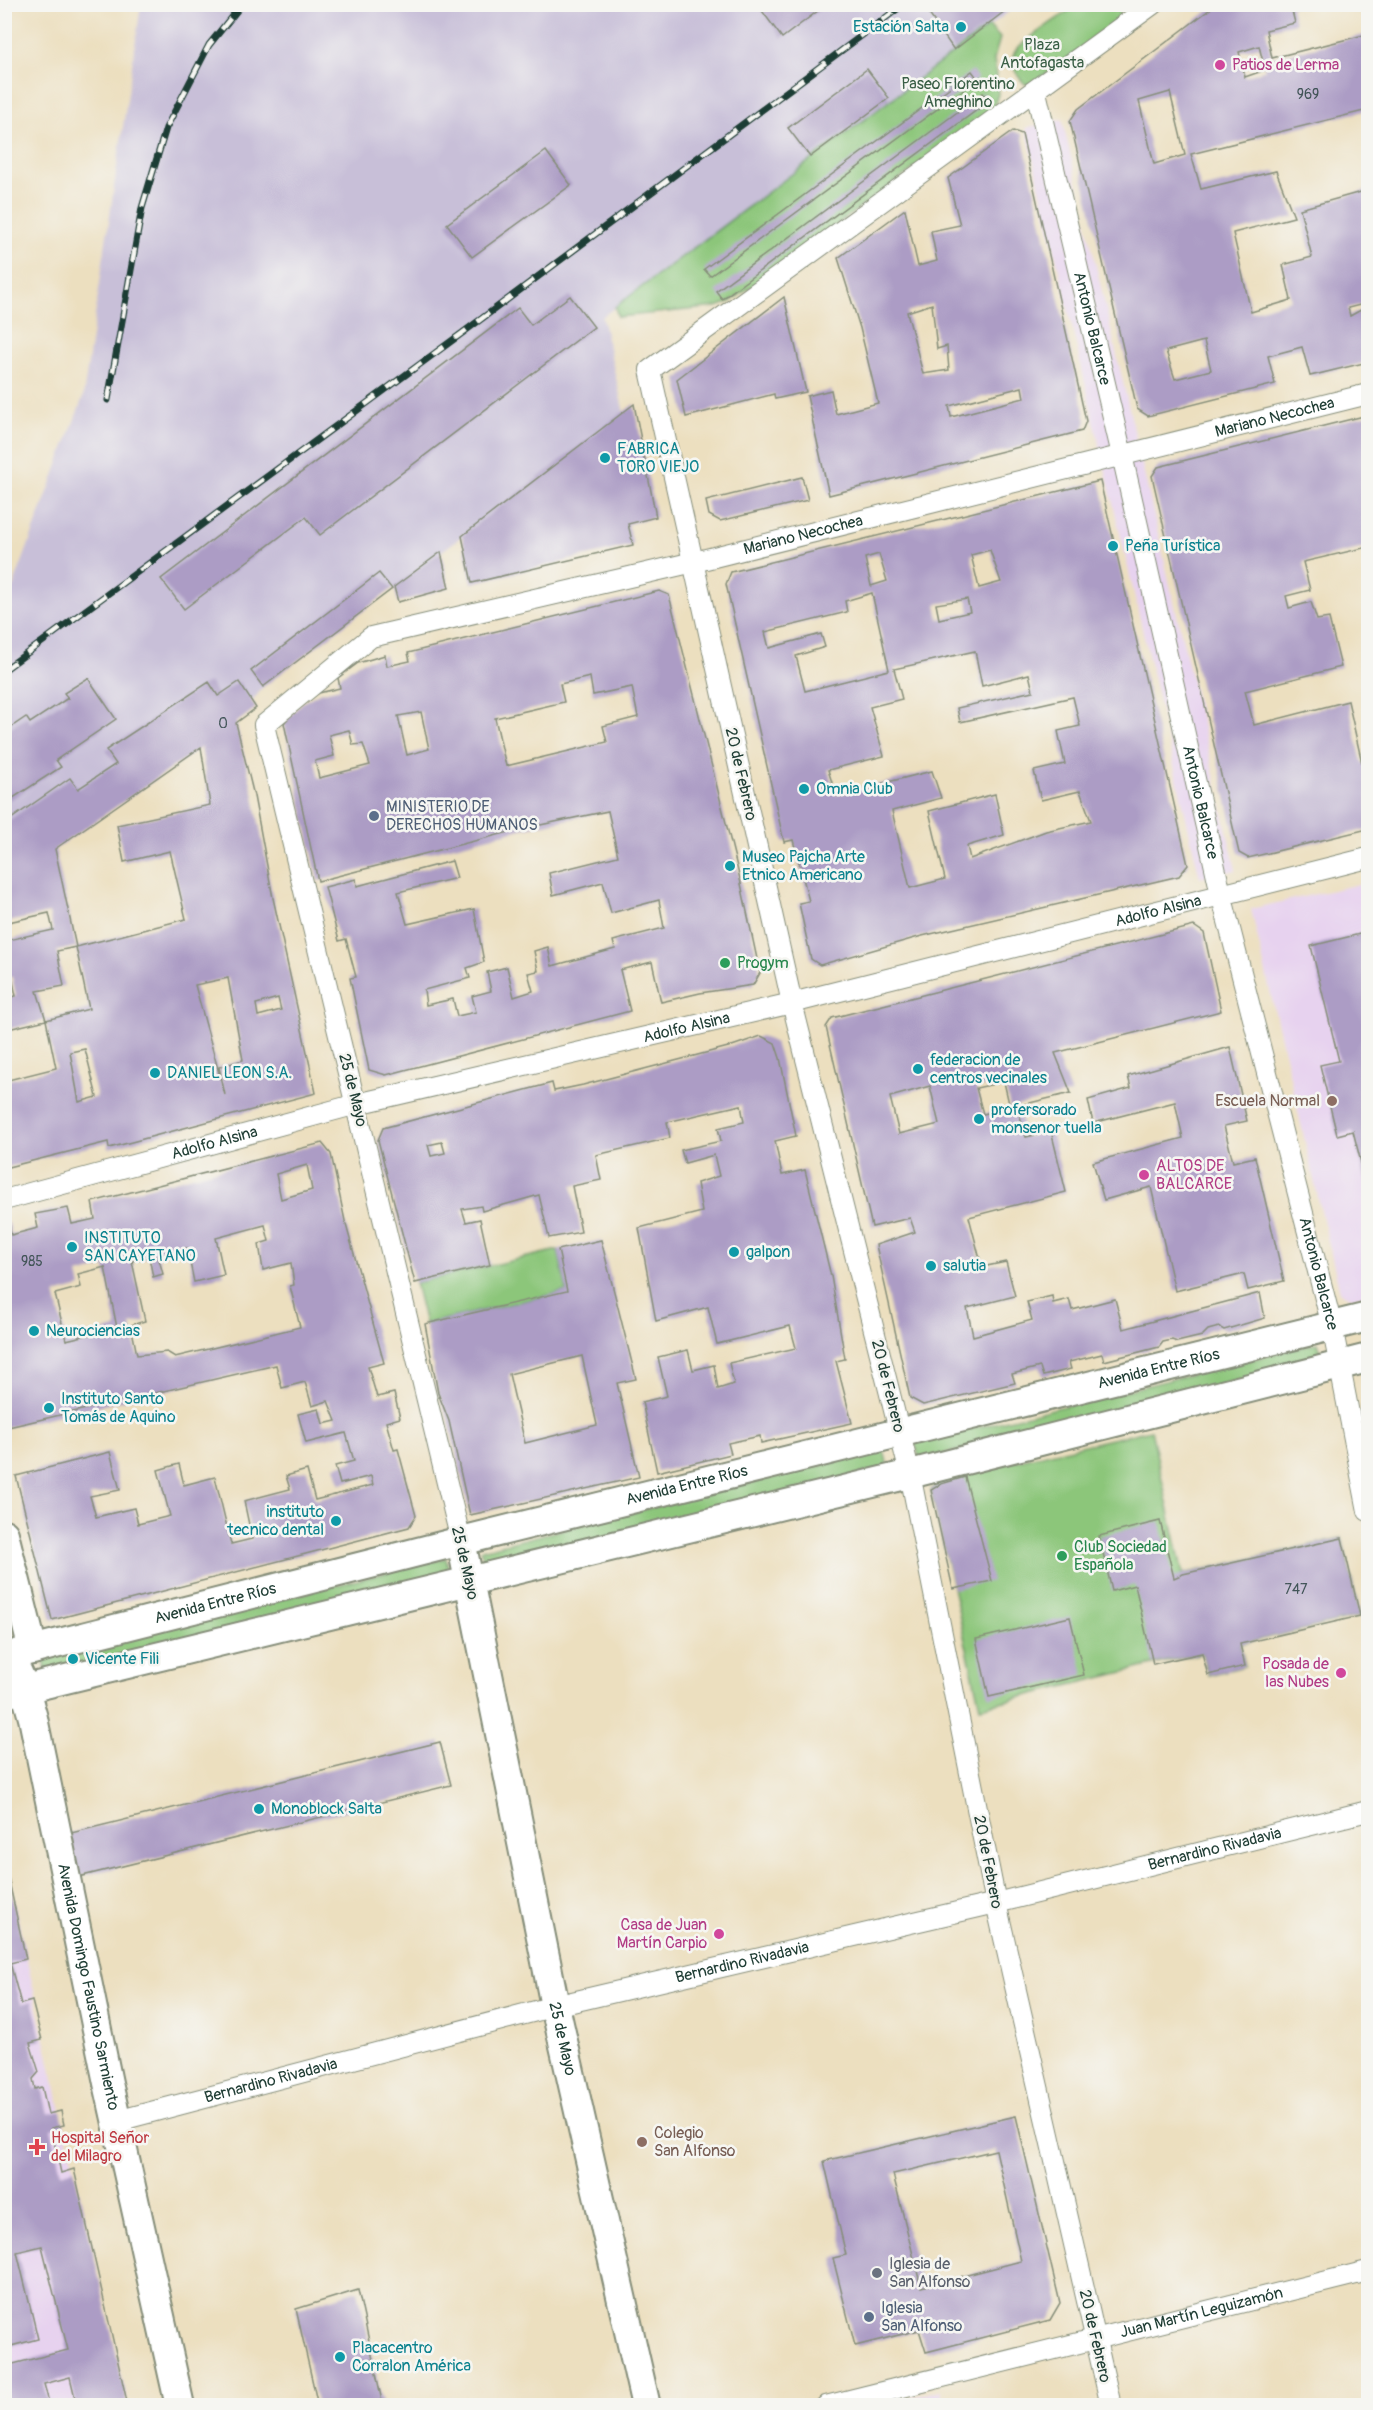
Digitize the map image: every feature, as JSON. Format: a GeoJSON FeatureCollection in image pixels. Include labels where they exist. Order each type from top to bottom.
{"type":"FeatureCollection","features":[{"type":"Feature","properties":{"kind":"main road","name":"Avenida Entre Ríos"},"geometry":{"type":"LineString","coordinates":[[13,1651],[1368,1317]]}},
{"type":"Feature","properties":{"kind":"main road"},"geometry":{"type":"LineString","coordinates":[[15,1691],[910,1474],[1368,1358]]}},
{"type":"Feature","properties":{"kind":"main road","name":"Avenida Domingo Faustino Sarmiento"},"geometry":{"type":"LineString","coordinates":[[4,1534],[15,1691],[47,1784],[117,2121],[180,2406]]}},
{"type":"Feature","properties":{"kind":"main road","name":"25 de Mayo"},"geometry":{"type":"LineString","coordinates":[[461,1541],[555,2007],[646,2406]]}},
{"type":"Feature","properties":{"kind":"street"},"geometry":{"type":"LineString","coordinates":[[1036,92],[1153,4]]}},
{"type":"Feature","properties":{"kind":"street","name":"20 de Febrero"},"geometry":{"type":"LineString","coordinates":[[1036,92],[650,370],[792,1003],[910,1474],[996,1903],[1111,2406]]}},
{"type":"Feature","properties":{"kind":"street","name":"Antonio Balcarce"},"geometry":{"type":"LineString","coordinates":[[1036,92],[1122,455],[1221,894],[1332,1326],[1368,1510]]}},
{"type":"Feature","properties":{"kind":"street","name":"Mariano Necochea"},"geometry":{"type":"LineString","coordinates":[[264,725],[371,637],[694,562],[1368,394]]}},
{"type":"Feature","properties":{"kind":"street","name":"25 de Mayo"},"geometry":{"type":"LineString","coordinates":[[264,725],[461,1541]]}},
{"type":"Feature","properties":{"kind":"street","name":"Adolfo Alsina"},"geometry":{"type":"LineString","coordinates":[[4,1200],[357,1104],[792,1003],[1368,858]]}},
{"type":"Feature","properties":{"kind":"street","name":"Bernardino Rivadavia"},"geometry":{"type":"LineString","coordinates":[[117,2121],[555,2007],[996,1903],[1368,1811]]}},
{"type":"Feature","properties":{"kind":"street","name":"Juan Martín Leguizamón"},"geometry":{"type":"LineString","coordinates":[[826,2406],[1368,2271]]}},
{"type":"Feature","properties":{"kind":"shaded area"},"geometry":{"type":"Polygon","coordinates":[[[141,5],[1018,5],[602,317],[624,413],[263,687],[236,723],[5,884],[5,598],[13,587],[83,397],[141,5]]]}},
{"type":"Feature","properties":{"kind":"shaded area"},"geometry":{"type":"Polygon","coordinates":[[[1062,119],[1236,870],[1200,878],[1026,128],[1062,119]]]}},
{"type":"Feature","properties":{"kind":"shaded area","name":"Escuela Normal"},"geometry":{"type":"Polygon","coordinates":[[[1368,882],[1368,1294],[1352,1298],[1340,1292],[1251,909],[1368,882]]]}},
{"type":"Feature","properties":{"kind":"shaded area","name":"Hospital Señor del Milagro"},"geometry":{"type":"Polygon","coordinates":[[[4,1859],[74,2169],[128,2405],[5,2405],[4,1859]]]}},
{"type":"Feature","properties":{"kind":"shaded area"},"geometry":{"type":"Polygon","coordinates":[[[941,2390],[944,2405],[882,2405],[941,2390]]]}},
{"type":"Feature","properties":{"kind":"green space","name":"Plaza Antofagasta"},"geometry":{"type":"Polygon","coordinates":[[[1077,5],[1127,5],[1120,10],[1117,23],[1032,84],[1025,84],[1014,68],[1013,59],[1016,50],[1077,5]]]}},
{"type":"Feature","properties":{"kind":"green space","name":"Paseo Florentino Ameghino"},"geometry":{"type":"Polygon","coordinates":[[[989,26],[1000,38],[994,59],[998,94],[993,111],[730,302],[717,307],[618,317],[615,307],[989,26]]]}},
{"type":"Feature","properties":{"kind":"green space"},"geometry":{"type":"Polygon","coordinates":[[[558,1250],[567,1291],[425,1324],[415,1283],[558,1250]]]}},
{"type":"Feature","properties":{"kind":"green space"},"geometry":{"type":"Polygon","coordinates":[[[1318,1343],[1323,1359],[920,1460],[915,1443],[1318,1343]]]}},
{"type":"Feature","properties":{"kind":"green space","name":"Club Sociedad Española"},"geometry":{"type":"Polygon","coordinates":[[[1151,1430],[1183,1574],[1342,1538],[1360,1616],[1240,1644],[1245,1666],[1208,1675],[1202,1653],[980,1707],[931,1490],[945,1477],[1151,1430]]]}},
{"type":"Feature","properties":{"kind":"green space"},"geometry":{"type":"Polygon","coordinates":[[[884,1450],[888,1467],[485,1567],[481,1550],[884,1450]]]}},
{"type":"Feature","properties":{"kind":"green space"},"geometry":{"type":"Polygon","coordinates":[[[446,1558],[450,1575],[47,1675],[43,1658],[446,1558]]]}},
{"type":"Feature","properties":{"kind":"building"},"geometry":{"type":"Polygon","coordinates":[[[757,4],[827,4],[782,38],[757,4]]]}},
{"type":"Feature","properties":{"kind":"building","name":"Estación Salta"},"geometry":{"type":"Polygon","coordinates":[[[922,4],[1014,4],[954,50],[922,4]]]}},
{"type":"Feature","properties":{"kind":"building"},"geometry":{"type":"Polygon","coordinates":[[[1217,4],[1300,4],[1291,7],[1295,23],[1266,30],[1272,58],[1368,34],[1368,110],[1191,154],[1201,189],[1276,171],[1294,217],[1233,233],[1251,312],[1291,300],[1283,265],[1312,257],[1300,209],[1368,190],[1368,303],[1348,308],[1350,316],[1368,306],[1368,362],[1310,376],[1302,347],[1268,356],[1275,384],[1148,416],[1137,409],[1070,121],[1078,109],[1217,4]],[[1259,46],[1239,52],[1245,77],[1265,70],[1259,46]],[[1170,92],[1139,101],[1154,164],[1185,155],[1170,92]],[[1204,341],[1166,351],[1175,379],[1211,370],[1204,341]]]}},
{"type":"Feature","properties":{"kind":"building"},"geometry":{"type":"Polygon","coordinates":[[[867,69],[889,98],[810,157],[788,128],[867,69]]]}},
{"type":"Feature","properties":{"kind":"building"},"geometry":{"type":"Polygon","coordinates":[[[972,71],[978,79],[710,276],[704,269],[972,71]]]}},
{"type":"Feature","properties":{"kind":"building"},"geometry":{"type":"Polygon","coordinates":[[[983,93],[989,101],[722,299],[716,291],[983,93]]]}},
{"type":"Feature","properties":{"kind":"building"},"geometry":{"type":"Polygon","coordinates":[[[1013,131],[1022,134],[1086,421],[1082,431],[829,495],[807,396],[831,390],[836,414],[878,403],[860,328],[838,258],[905,209],[918,266],[937,261],[931,231],[960,225],[948,178],[1013,131]],[[932,304],[907,312],[923,374],[949,370],[947,346],[937,349],[932,304]],[[1022,387],[949,406],[951,417],[1024,398],[1022,387]]]}},
{"type":"Feature","properties":{"kind":"building"},"geometry":{"type":"Polygon","coordinates":[[[546,151],[571,185],[472,257],[447,224],[546,151]]]}},
{"type":"Feature","properties":{"kind":"building"},"geometry":{"type":"Polygon","coordinates":[[[570,296],[594,327],[320,535],[306,517],[184,609],[161,579],[518,308],[531,325],[570,296]]]}},
{"type":"Feature","properties":{"kind":"building"},"geometry":{"type":"Polygon","coordinates":[[[784,297],[806,392],[775,399],[774,394],[686,417],[677,379],[784,297]]]}},
{"type":"Feature","properties":{"kind":"building","name":"FABRICA TORO VIEJO"},"geometry":{"type":"Polygon","coordinates":[[[634,404],[656,517],[628,524],[633,545],[472,583],[462,536],[634,404]]]}},
{"type":"Feature","properties":{"kind":"building"},"geometry":{"type":"Polygon","coordinates":[[[1368,415],[1368,547],[1303,562],[1310,590],[1286,596],[1289,608],[1311,602],[1317,620],[1329,618],[1341,667],[1245,691],[1254,725],[1348,701],[1362,763],[1368,761],[1368,829],[1248,858],[1239,853],[1152,476],[1158,467],[1368,415]]]}},
{"type":"Feature","properties":{"kind":"building"},"geometry":{"type":"Polygon","coordinates":[[[802,477],[808,500],[720,521],[709,515],[706,501],[802,477]]]}},
{"type":"Feature","properties":{"kind":"building"},"geometry":{"type":"Polygon","coordinates":[[[1100,481],[1188,865],[1179,876],[922,936],[820,965],[811,959],[799,903],[809,901],[793,840],[784,842],[726,584],[731,572],[1100,481]],[[990,550],[971,555],[979,588],[1001,582],[990,550]],[[879,554],[865,558],[871,586],[887,581],[879,554]],[[872,593],[845,601],[847,612],[765,632],[769,648],[821,634],[825,647],[796,656],[805,691],[889,670],[872,593]],[[967,599],[936,604],[939,619],[970,612],[967,599]],[[975,651],[894,669],[902,699],[870,707],[884,756],[828,770],[836,795],[932,771],[941,798],[892,811],[910,888],[945,879],[929,811],[995,794],[1004,835],[967,846],[970,859],[1046,831],[1091,821],[1080,791],[1041,800],[1034,771],[1065,764],[1058,731],[1080,726],[1073,697],[960,722],[957,708],[1033,691],[1029,674],[982,686],[975,651]]]}},
{"type":"Feature","properties":{"kind":"building"},"geometry":{"type":"Polygon","coordinates":[[[441,552],[449,588],[398,602],[394,587],[441,552]]]}},
{"type":"Feature","properties":{"kind":"building"},"geometry":{"type":"Polygon","coordinates":[[[379,573],[392,589],[263,687],[251,671],[379,573]]]}},
{"type":"Feature","properties":{"kind":"building"},"geometry":{"type":"Polygon","coordinates":[[[659,591],[669,595],[740,879],[760,973],[753,985],[661,1002],[652,962],[620,970],[630,1011],[386,1075],[369,1070],[350,978],[356,977],[346,939],[339,941],[325,887],[356,879],[357,886],[452,861],[457,878],[398,892],[407,924],[474,909],[484,962],[467,968],[470,978],[424,990],[426,1005],[453,999],[457,1016],[476,1012],[472,996],[491,991],[487,972],[507,967],[514,997],[533,991],[528,973],[538,971],[534,951],[548,947],[552,966],[615,949],[613,941],[664,928],[659,900],[611,913],[603,882],[553,895],[549,873],[618,856],[608,811],[521,829],[318,881],[284,723],[302,703],[319,693],[340,688],[338,678],[358,663],[385,655],[387,666],[410,661],[408,653],[659,591]],[[590,677],[560,684],[564,702],[495,718],[506,766],[607,742],[603,726],[638,717],[632,687],[593,695],[590,677]],[[421,712],[398,716],[407,755],[429,749],[421,712]],[[349,730],[329,735],[334,756],[315,761],[319,778],[370,765],[363,744],[353,745],[349,730]]]}},
{"type":"Feature","properties":{"kind":"building"},"geometry":{"type":"Polygon","coordinates":[[[88,678],[116,719],[56,760],[61,767],[10,800],[4,791],[4,732],[26,717],[30,723],[68,698],[64,693],[88,678]]]}},
{"type":"Feature","properties":{"kind":"building"},"geometry":{"type":"Polygon","coordinates":[[[209,682],[218,696],[239,682],[256,708],[236,723],[254,796],[273,898],[316,1093],[109,1148],[108,1142],[4,1168],[4,1081],[56,1068],[46,1020],[4,1030],[4,999],[16,996],[12,977],[4,978],[4,941],[53,930],[49,913],[4,923],[4,824],[70,778],[78,789],[116,764],[106,750],[209,682]],[[201,747],[55,849],[76,947],[186,919],[170,851],[124,862],[117,825],[210,805],[201,747]],[[76,947],[57,951],[64,986],[37,991],[46,1020],[89,1009],[76,947]],[[228,978],[195,985],[225,1095],[219,1067],[243,1060],[228,978]],[[278,998],[256,1004],[258,1016],[281,1010],[278,998]],[[85,1049],[70,1052],[79,1102],[97,1097],[85,1049]]]}},
{"type":"Feature","properties":{"kind":"building"},"geometry":{"type":"Polygon","coordinates":[[[1194,926],[1204,933],[1221,1011],[1055,1053],[1071,1093],[1017,1106],[1026,1137],[1051,1131],[1066,1192],[969,1217],[982,1267],[1006,1262],[1015,1296],[967,1308],[973,1336],[1032,1320],[1027,1302],[1052,1296],[1053,1303],[1069,1299],[1072,1310],[1115,1299],[1123,1329],[1260,1293],[1265,1318],[1224,1330],[1219,1327],[1208,1330],[1202,1336],[1177,1342],[1172,1340],[1163,1342],[1159,1347],[1104,1361],[1102,1354],[1069,1362],[1071,1369],[1043,1376],[1040,1367],[1012,1374],[1015,1383],[923,1405],[910,1398],[876,1245],[915,1232],[910,1218],[872,1227],[826,1027],[832,1018],[1194,926]],[[1004,1082],[976,1088],[983,1114],[1010,1108],[1004,1082]],[[930,1086],[890,1097],[899,1134],[939,1124],[930,1086]]]}},
{"type":"Feature","properties":{"kind":"building"},"geometry":{"type":"Polygon","coordinates":[[[1368,932],[1368,1190],[1353,1131],[1337,1135],[1320,1065],[1339,1061],[1311,946],[1368,932]]]}},
{"type":"Feature","properties":{"kind":"building"},"geometry":{"type":"Polygon","coordinates":[[[761,1036],[775,1043],[780,1058],[796,1136],[775,1141],[782,1175],[805,1170],[831,1276],[845,1359],[836,1361],[852,1423],[761,1443],[760,1436],[728,1443],[731,1454],[657,1472],[642,1402],[667,1396],[658,1357],[688,1350],[693,1370],[714,1365],[718,1389],[734,1384],[729,1363],[796,1348],[790,1326],[717,1344],[708,1307],[656,1321],[639,1228],[702,1212],[697,1183],[719,1176],[714,1155],[685,1163],[681,1150],[721,1141],[718,1128],[744,1122],[741,1105],[667,1122],[670,1138],[596,1155],[601,1180],[572,1186],[581,1232],[549,1238],[539,1195],[482,1211],[481,1206],[462,1209],[466,1222],[480,1219],[490,1265],[415,1283],[378,1140],[383,1128],[552,1083],[554,1091],[732,1046],[761,1036]],[[442,1142],[428,1145],[431,1156],[445,1153],[442,1142]]]}},
{"type":"Feature","properties":{"kind":"building"},"geometry":{"type":"Polygon","coordinates":[[[1230,1047],[1247,1121],[1224,1126],[1233,1162],[1255,1157],[1284,1281],[1248,1290],[1244,1274],[1175,1291],[1151,1187],[1104,1200],[1093,1162],[1183,1138],[1175,1102],[1093,1123],[1088,1100],[1131,1088],[1128,1076],[1230,1047]]]}},
{"type":"Feature","properties":{"kind":"building"},"geometry":{"type":"Polygon","coordinates":[[[322,1143],[331,1154],[345,1221],[384,1363],[368,1367],[377,1397],[394,1393],[400,1418],[386,1422],[394,1450],[398,1449],[416,1516],[409,1527],[52,1620],[16,1476],[110,1452],[120,1490],[90,1496],[96,1517],[134,1508],[138,1524],[170,1516],[158,1470],[179,1464],[184,1485],[215,1477],[231,1544],[252,1539],[244,1501],[290,1489],[286,1476],[307,1470],[315,1500],[373,1485],[371,1476],[340,1484],[335,1466],[354,1461],[346,1433],[306,1443],[298,1414],[319,1409],[323,1424],[336,1421],[328,1401],[312,1406],[305,1382],[282,1388],[276,1365],[4,1428],[4,1224],[9,1223],[11,1235],[38,1228],[35,1214],[68,1208],[72,1224],[95,1219],[92,1202],[322,1143]],[[307,1165],[276,1174],[281,1199],[312,1190],[307,1165]],[[265,1225],[216,1238],[224,1275],[194,1282],[187,1248],[158,1256],[163,1274],[153,1277],[149,1257],[132,1261],[145,1321],[131,1325],[137,1355],[167,1352],[175,1357],[300,1327],[290,1286],[294,1285],[291,1263],[263,1270],[259,1244],[269,1241],[265,1225]],[[105,1267],[78,1274],[81,1287],[55,1294],[66,1340],[117,1328],[105,1267]]]}},
{"type":"Feature","properties":{"kind":"building"},"geometry":{"type":"Polygon","coordinates":[[[601,1240],[636,1379],[617,1383],[639,1477],[470,1515],[449,1421],[438,1393],[425,1324],[567,1291],[558,1250],[601,1240]],[[582,1356],[509,1374],[525,1443],[597,1425],[582,1356]]]}},
{"type":"Feature","properties":{"kind":"building"},"geometry":{"type":"Polygon","coordinates":[[[965,1477],[992,1581],[953,1589],[931,1490],[941,1484],[965,1477]]]}},
{"type":"Feature","properties":{"kind":"building"},"geometry":{"type":"Polygon","coordinates":[[[1160,1521],[1174,1578],[1183,1574],[1342,1538],[1360,1616],[1240,1644],[1245,1666],[1208,1675],[1202,1653],[1153,1664],[1135,1585],[1112,1591],[1099,1536],[1160,1521]]]}},
{"type":"Feature","properties":{"kind":"building"},"geometry":{"type":"Polygon","coordinates":[[[1070,1617],[1084,1675],[989,1697],[976,1639],[1070,1617]]]}},
{"type":"Feature","properties":{"kind":"building","name":"Monoblock Salta"},"geometry":{"type":"Polygon","coordinates":[[[440,1742],[451,1785],[78,1877],[67,1834],[440,1742]]]}},
{"type":"Feature","properties":{"kind":"building","name":"Hospital Señor del Milagro"},"geometry":{"type":"Polygon","coordinates":[[[5,1863],[26,1959],[10,1963],[21,2004],[32,2001],[42,2040],[30,2043],[39,2072],[33,2079],[35,2089],[42,2087],[48,2114],[61,2111],[64,2125],[51,2128],[61,2173],[74,2169],[128,2406],[77,2406],[70,2377],[44,2384],[50,2406],[5,2406],[5,2366],[68,2350],[42,2246],[17,2252],[38,2339],[7,2347],[4,2337],[5,1863]]]}},
{"type":"Feature","properties":{"kind":"building"},"geometry":{"type":"Polygon","coordinates":[[[1016,2116],[1060,2303],[1050,2320],[926,2352],[919,2330],[855,2346],[833,2258],[846,2255],[824,2161],[1016,2116]],[[996,2150],[893,2174],[921,2287],[1021,2261],[996,2150]]]}},
{"type":"Feature","properties":{"kind":"building","name":"Placacentro Corralon América"},"geometry":{"type":"Polygon","coordinates":[[[358,2290],[383,2406],[318,2406],[296,2309],[358,2290]]]}},
{"type":"Feature","properties":{"kind":"railway"},"geometry":{"type":"LineString","coordinates":[[108,400],[142,208],[166,128],[209,45],[242,4]]}},
{"type":"Feature","properties":{"kind":"railway"},"geometry":{"type":"LineString","coordinates":[[4,670],[904,4]]}},
{"type":"Feature","properties":{"kind":"place","name":"Estación Salta"},"geometry":{"type":"Point","coordinates":[961,27]}},
{"type":"Feature","properties":{"kind":"place","name":"Patios de Lerma"},"geometry":{"type":"Point","coordinates":[1220,65]}},
{"type":"Feature","properties":{"kind":"place","name":"FABRICA TORO VIEJO"},"geometry":{"type":"Point","coordinates":[605,458]}},
{"type":"Feature","properties":{"kind":"place","name":"Peña Turística"},"geometry":{"type":"Point","coordinates":[1113,546]}},
{"type":"Feature","properties":{"kind":"place","name":"Omnia Club"},"geometry":{"type":"Point","coordinates":[804,789]}},
{"type":"Feature","properties":{"kind":"place","name":"MINISTERIO DE DERECHOS HUMANOS"},"geometry":{"type":"Point","coordinates":[374,816]}},
{"type":"Feature","properties":{"kind":"place","name":"Museo Pajcha Arte Etnico Americano"},"geometry":{"type":"Point","coordinates":[730,866]}},
{"type":"Feature","properties":{"kind":"place","name":"Progym"},"geometry":{"type":"Point","coordinates":[725,963]}},
{"type":"Feature","properties":{"kind":"place","name":"federacion de centros vecinales"},"geometry":{"type":"Point","coordinates":[918,1069]}},
{"type":"Feature","properties":{"kind":"place","name":"DANIEL LEON S.A."},"geometry":{"type":"Point","coordinates":[155,1073]}},
{"type":"Feature","properties":{"kind":"place","name":"Escuela Normal"},"geometry":{"type":"Point","coordinates":[1332,1101]}},
{"type":"Feature","properties":{"kind":"place","name":"profersorado monsenor tuella"},"geometry":{"type":"Point","coordinates":[979,1119]}},
{"type":"Feature","properties":{"kind":"place","name":"ALTOS DE BALCARCE"},"geometry":{"type":"Point","coordinates":[1144,1175]}},
{"type":"Feature","properties":{"kind":"place","name":"INSTITUTO SAN CAYETANO"},"geometry":{"type":"Point","coordinates":[72,1247]}},
{"type":"Feature","properties":{"kind":"place","name":"galpon"},"geometry":{"type":"Point","coordinates":[734,1252]}},
{"type":"Feature","properties":{"kind":"place","name":"salutia"},"geometry":{"type":"Point","coordinates":[931,1266]}},
{"type":"Feature","properties":{"kind":"place","name":"Neurociencias"},"geometry":{"type":"Point","coordinates":[34,1331]}},
{"type":"Feature","properties":{"kind":"place","name":"Instituto Santo Tomás de Aquino"},"geometry":{"type":"Point","coordinates":[49,1408]}},
{"type":"Feature","properties":{"kind":"place","name":"instituto tecnico dental"},"geometry":{"type":"Point","coordinates":[336,1521]}},
{"type":"Feature","properties":{"kind":"place","name":"Club Sociedad Española"},"geometry":{"type":"Point","coordinates":[1062,1556]}},
{"type":"Feature","properties":{"kind":"place","name":"Vicente Fili"},"geometry":{"type":"Point","coordinates":[73,1659]}},
{"type":"Feature","properties":{"kind":"place","name":"Posada de las Nubes"},"geometry":{"type":"Point","coordinates":[1341,1673]}},
{"type":"Feature","properties":{"kind":"place","name":"Monoblock Salta"},"geometry":{"type":"Point","coordinates":[259,1809]}},
{"type":"Feature","properties":{"kind":"place","name":"Casa de Juan Martín Carpio"},"geometry":{"type":"Point","coordinates":[719,1934]}},
{"type":"Feature","properties":{"kind":"place","name":"Colegio San Alfonso"},"geometry":{"type":"Point","coordinates":[642,2142]}},
{"type":"Feature","properties":{"kind":"place","name":"Hospital Señor del Milagro"},"geometry":{"type":"Point","coordinates":[37,2147]}},
{"type":"Feature","properties":{"kind":"place","name":"Iglesia de San Alfonso"},"geometry":{"type":"Point","coordinates":[877,2273]}},
{"type":"Feature","properties":{"kind":"place","name":"Iglesia San Alfonso"},"geometry":{"type":"Point","coordinates":[869,2317]}},
{"type":"Feature","properties":{"kind":"place","name":"Placacentro Corralon América"},"geometry":{"type":"Point","coordinates":[340,2357]}}]}
